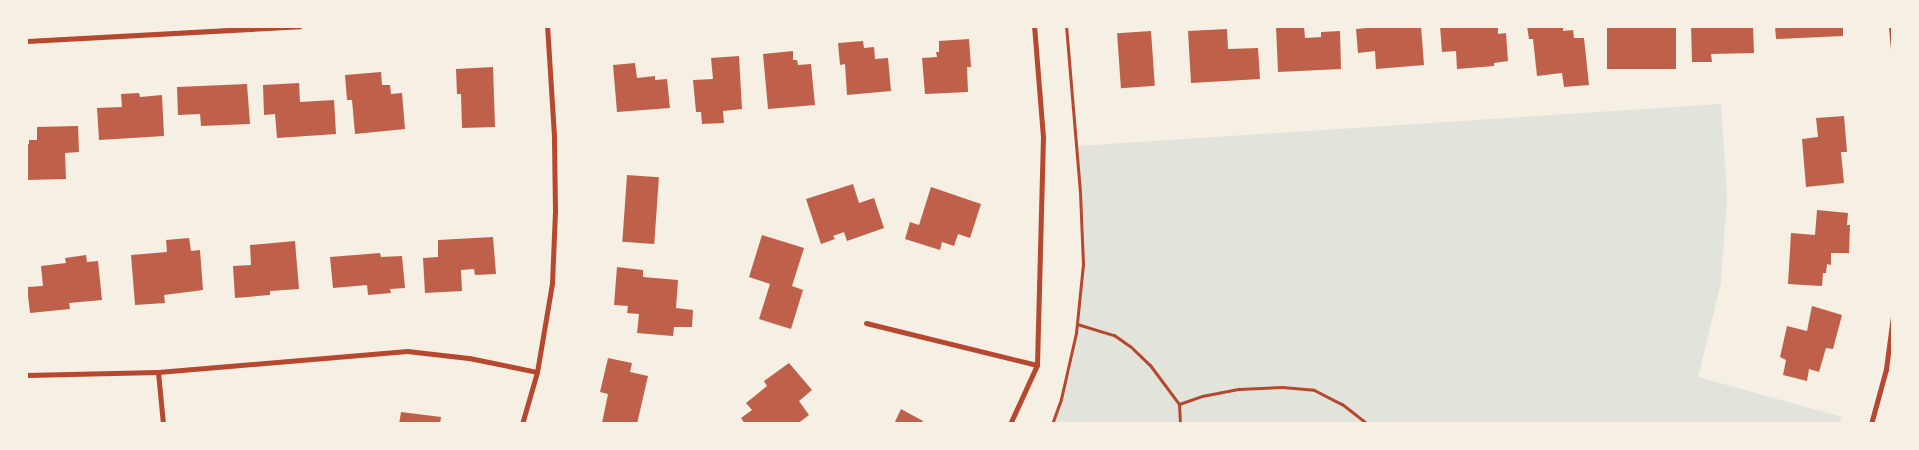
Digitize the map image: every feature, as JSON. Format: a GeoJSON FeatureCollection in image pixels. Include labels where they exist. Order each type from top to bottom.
{"type":"FeatureCollection","features":[{"type":"Feature","properties":{"kind":"street"},"geometry":{"type":"LineString","coordinates":[[27,41],[300,26]]}},
{"type":"Feature","properties":{"kind":"street"},"geometry":{"type":"LineString","coordinates":[[522,424],[537,372],[552,283],[555,211],[554,136],[547,26]]}},
{"type":"Feature","properties":{"kind":"street"},"geometry":{"type":"LineString","coordinates":[[1010,424],[1037,365],[1043,137],[1034,26]]}},
{"type":"Feature","properties":{"kind":"street"},"geometry":{"type":"LineString","coordinates":[[1891,26],[1893,50]]}},
{"type":"Feature","properties":{"kind":"street"},"geometry":{"type":"LineString","coordinates":[[1871,424],[1886,369],[1893,316]]}},
{"type":"Feature","properties":{"kind":"street"},"geometry":{"type":"LineString","coordinates":[[866,323],[1037,365]]}},
{"type":"Feature","properties":{"kind":"street"},"geometry":{"type":"LineString","coordinates":[[26,375],[158,372],[407,350],[468,358],[537,372]]}},
{"type":"Feature","properties":{"kind":"street"},"geometry":{"type":"LineString","coordinates":[[158,372],[163,424]]}},
{"type":"Feature","properties":{"kind":"path"},"geometry":{"type":"LineString","coordinates":[[1052,424],[1061,399],[1077,324],[1082,264],[1082,232],[1066,26]]}},
{"type":"Feature","properties":{"kind":"path"},"geometry":{"type":"LineString","coordinates":[[1077,324],[1114,335],[1130,346],[1168,386],[1180,404],[1180,424]]}},
{"type":"Feature","properties":{"kind":"path"},"geometry":{"type":"LineString","coordinates":[[1180,404],[1202,396],[1239,390],[1282,387],[1314,390],[1342,404],[1368,424]]}},
{"type":"Feature","properties":{"kind":"shaded area"},"geometry":{"type":"Polygon","coordinates":[[[1721,104],[1727,197],[1721,283],[1698,377],[1842,417],[1840,424],[1054,424],[1072,364],[1083,288],[1084,228],[1077,146],[1721,104]]]}},
{"type":"Feature","properties":{"kind":"building"},"geometry":{"type":"Polygon","coordinates":[[[1304,26],[1305,38],[1321,37],[1321,32],[1340,31],[1341,69],[1278,72],[1276,27],[1304,26]]]}},
{"type":"Feature","properties":{"kind":"building"},"geometry":{"type":"Polygon","coordinates":[[[1388,26],[1421,26],[1424,65],[1376,69],[1375,51],[1358,53],[1356,29],[1388,26]]]}},
{"type":"Feature","properties":{"kind":"building"},"geometry":{"type":"Polygon","coordinates":[[[1440,26],[1498,26],[1498,34],[1506,33],[1508,61],[1494,63],[1494,66],[1457,69],[1456,51],[1442,52],[1440,26]]]}},
{"type":"Feature","properties":{"kind":"building"},"geometry":{"type":"Polygon","coordinates":[[[1527,26],[1563,26],[1563,31],[1573,30],[1574,38],[1584,38],[1589,85],[1564,87],[1562,73],[1537,76],[1533,39],[1529,39],[1527,26]]]}},
{"type":"Feature","properties":{"kind":"building"},"geometry":{"type":"Polygon","coordinates":[[[1607,26],[1676,26],[1676,69],[1607,69],[1607,26]]]}},
{"type":"Feature","properties":{"kind":"building"},"geometry":{"type":"Polygon","coordinates":[[[1691,26],[1753,26],[1754,53],[1711,54],[1712,62],[1692,62],[1691,26]]]}},
{"type":"Feature","properties":{"kind":"building"},"geometry":{"type":"Polygon","coordinates":[[[1775,26],[1843,26],[1843,36],[1776,39],[1775,26]]]}},
{"type":"Feature","properties":{"kind":"building"},"geometry":{"type":"Polygon","coordinates":[[[1227,29],[1228,49],[1258,48],[1260,79],[1191,83],[1188,31],[1227,29]]]}},
{"type":"Feature","properties":{"kind":"building"},"geometry":{"type":"Polygon","coordinates":[[[1151,31],[1155,86],[1121,88],[1117,33],[1151,31]]]}},
{"type":"Feature","properties":{"kind":"building"},"geometry":{"type":"Polygon","coordinates":[[[969,39],[971,67],[967,67],[968,92],[925,94],[922,58],[937,57],[936,52],[939,52],[939,41],[969,39]]]}},
{"type":"Feature","properties":{"kind":"building"},"geometry":{"type":"Polygon","coordinates":[[[863,41],[864,48],[874,47],[875,59],[888,58],[891,91],[847,95],[845,64],[840,65],[838,43],[863,41]]]}},
{"type":"Feature","properties":{"kind":"building"},"geometry":{"type":"Polygon","coordinates":[[[793,51],[793,60],[797,60],[798,65],[811,64],[815,105],[768,109],[763,54],[793,51]]]}},
{"type":"Feature","properties":{"kind":"building"},"geometry":{"type":"Polygon","coordinates":[[[739,56],[742,109],[723,111],[724,123],[702,124],[701,112],[696,112],[693,80],[713,79],[711,58],[739,56]]]}},
{"type":"Feature","properties":{"kind":"building"},"geometry":{"type":"Polygon","coordinates":[[[635,63],[637,78],[655,76],[655,80],[667,79],[670,108],[617,112],[613,65],[635,63]]]}},
{"type":"Feature","properties":{"kind":"building"},"geometry":{"type":"Polygon","coordinates":[[[493,67],[495,127],[462,128],[461,94],[457,94],[456,69],[493,67]]]}},
{"type":"Feature","properties":{"kind":"building"},"geometry":{"type":"Polygon","coordinates":[[[381,72],[382,85],[390,85],[391,94],[402,93],[405,129],[355,134],[352,100],[347,100],[345,75],[381,72]]]}},
{"type":"Feature","properties":{"kind":"building"},"geometry":{"type":"Polygon","coordinates":[[[299,83],[300,102],[334,100],[336,134],[277,138],[275,114],[264,115],[263,85],[299,83]]]}},
{"type":"Feature","properties":{"kind":"building"},"geometry":{"type":"Polygon","coordinates":[[[247,84],[250,124],[201,126],[200,114],[178,115],[177,87],[247,84]]]}},
{"type":"Feature","properties":{"kind":"building"},"geometry":{"type":"Polygon","coordinates":[[[139,93],[140,97],[162,95],[164,136],[99,140],[97,108],[122,107],[121,94],[139,93]]]}},
{"type":"Feature","properties":{"kind":"building"},"geometry":{"type":"Polygon","coordinates":[[[1844,116],[1847,152],[1841,152],[1844,183],[1806,187],[1802,139],[1818,137],[1816,118],[1844,116]]]}},
{"type":"Feature","properties":{"kind":"building"},"geometry":{"type":"Polygon","coordinates":[[[78,126],[79,152],[65,153],[66,179],[26,180],[26,144],[29,144],[29,140],[37,140],[37,127],[78,126]]]}},
{"type":"Feature","properties":{"kind":"building"},"geometry":{"type":"Polygon","coordinates":[[[627,175],[659,177],[654,244],[622,242],[627,175]]]}},
{"type":"Feature","properties":{"kind":"building"},"geometry":{"type":"Polygon","coordinates":[[[853,184],[859,203],[874,198],[884,228],[847,241],[844,232],[833,236],[835,239],[821,244],[806,199],[853,184]]]}},
{"type":"Feature","properties":{"kind":"building"},"geometry":{"type":"Polygon","coordinates":[[[931,187],[981,204],[970,238],[958,234],[954,246],[942,242],[940,250],[905,239],[910,222],[919,225],[931,187]]]}},
{"type":"Feature","properties":{"kind":"building"},"geometry":{"type":"Polygon","coordinates":[[[1817,210],[1848,213],[1847,225],[1850,225],[1849,253],[1831,253],[1831,265],[1827,264],[1826,273],[1823,273],[1822,286],[1788,284],[1791,233],[1815,235],[1817,210]]]}},
{"type":"Feature","properties":{"kind":"building"},"geometry":{"type":"Polygon","coordinates":[[[762,235],[804,248],[792,286],[803,290],[791,329],[759,319],[770,284],[749,277],[762,235]]]}},
{"type":"Feature","properties":{"kind":"building"},"geometry":{"type":"Polygon","coordinates":[[[493,237],[496,274],[475,275],[474,269],[461,270],[462,291],[425,293],[423,258],[438,257],[438,240],[493,237]]]}},
{"type":"Feature","properties":{"kind":"building"},"geometry":{"type":"Polygon","coordinates":[[[189,238],[191,251],[200,250],[203,290],[164,295],[165,303],[135,305],[131,255],[167,252],[166,240],[189,238]]]}},
{"type":"Feature","properties":{"kind":"building"},"geometry":{"type":"Polygon","coordinates":[[[295,241],[299,289],[270,291],[270,295],[235,298],[233,266],[251,265],[250,245],[295,241]]]}},
{"type":"Feature","properties":{"kind":"building"},"geometry":{"type":"Polygon","coordinates":[[[380,253],[381,257],[402,256],[405,288],[390,289],[391,293],[368,295],[367,285],[333,288],[330,257],[380,253]]]}},
{"type":"Feature","properties":{"kind":"building"},"geometry":{"type":"Polygon","coordinates":[[[86,255],[87,262],[98,261],[102,300],[69,303],[70,309],[30,313],[27,287],[43,286],[41,266],[66,263],[65,258],[86,255]]]}},
{"type":"Feature","properties":{"kind":"building"},"geometry":{"type":"Polygon","coordinates":[[[617,267],[643,270],[643,277],[678,280],[676,308],[693,310],[692,327],[674,327],[673,336],[637,333],[639,314],[627,313],[628,306],[614,305],[617,267]]]}},
{"type":"Feature","properties":{"kind":"building"},"geometry":{"type":"Polygon","coordinates":[[[1812,306],[1842,315],[1833,349],[1826,348],[1819,372],[1809,369],[1807,381],[1783,375],[1786,360],[1780,357],[1787,326],[1807,331],[1812,306]]]}},
{"type":"Feature","properties":{"kind":"building"},"geometry":{"type":"Polygon","coordinates":[[[608,358],[632,363],[630,372],[648,376],[637,424],[602,423],[608,394],[600,392],[608,358]]]}},
{"type":"Feature","properties":{"kind":"building"},"geometry":{"type":"Polygon","coordinates":[[[789,363],[812,390],[799,401],[809,415],[797,424],[745,424],[741,418],[752,410],[746,403],[767,386],[764,381],[789,363]]]}},
{"type":"Feature","properties":{"kind":"building"},"geometry":{"type":"Polygon","coordinates":[[[901,409],[923,421],[921,424],[894,424],[901,409]]]}},
{"type":"Feature","properties":{"kind":"building"},"geometry":{"type":"Polygon","coordinates":[[[401,412],[441,417],[440,424],[399,424],[401,412]]]}}]}
